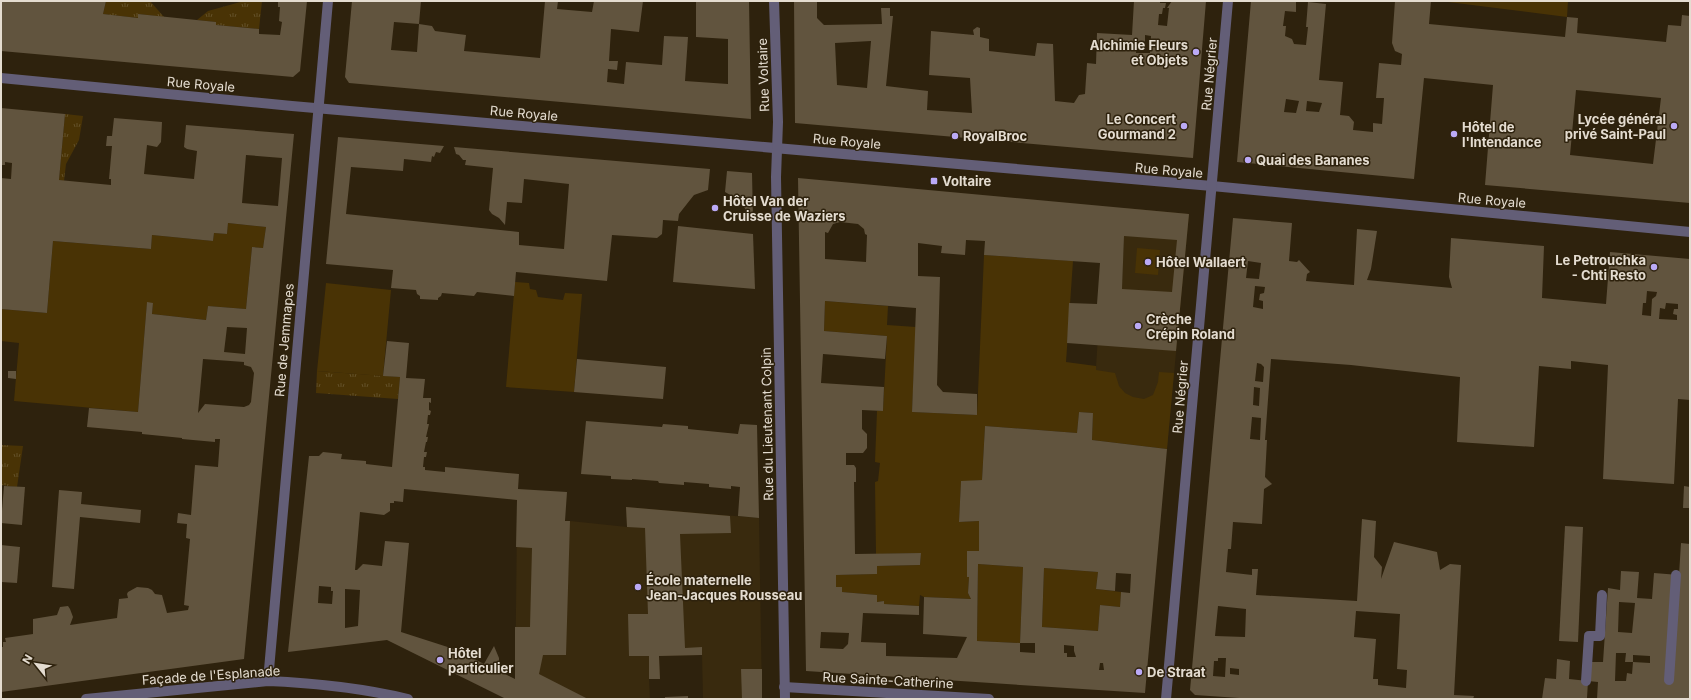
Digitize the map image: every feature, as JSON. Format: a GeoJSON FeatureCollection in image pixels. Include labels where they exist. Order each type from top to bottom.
{"type":"FeatureCollection","features":[{"type":"Feature","properties":{"kind":"street","name":"Rue de Jemmapes"},"geometry":{"type":"LineString","coordinates":[[268,681],[328,1]]}},
{"type":"Feature","properties":{"kind":"street","name":"Rue Voltaire"},"geometry":{"type":"LineString","coordinates":[[774,1],[778,122],[777,148]]}},
{"type":"Feature","properties":{"kind":"street","name":"Rue Négrier"},"geometry":{"type":"LineString","coordinates":[[1166,699],[1228,1]]}},
{"type":"Feature","properties":{"kind":"street","name":"Rue Royale"},"geometry":{"type":"LineString","coordinates":[[1,78],[318,108],[1212,186],[1690,232]]}},
{"type":"Feature","properties":{"kind":"street","name":"Rue du Lieutenant Colpin"},"geometry":{"type":"LineString","coordinates":[[777,148],[785,699]]}},
{"type":"Feature","properties":{"kind":"street"},"geometry":{"type":"LineString","coordinates":[[1670,680],[1676,575]]}},
{"type":"Feature","properties":{"kind":"street"},"geometry":{"type":"LineString","coordinates":[[1586,681],[1588,636],[1600,636],[1602,595]]}},
{"type":"Feature","properties":{"kind":"street","name":"Façade de l'Esplanade"},"geometry":{"type":"LineString","coordinates":[[86,699],[268,681],[296,682],[355,689],[408,699]]}},
{"type":"Feature","properties":{"kind":"street","name":"Rue Sainte-Catherine"},"geometry":{"type":"LineString","coordinates":[[784,687],[989,699]]}},
{"type":"Feature","properties":{"kind":"shaded area","name":"Crèche Crépin Roland"},"geometry":{"type":"Polygon","coordinates":[[[1125,208],[1189,214],[1167,449],[1093,413],[1100,305],[1121,306],[1125,208]]]}},
{"type":"Feature","properties":{"kind":"shaded area","name":"École maternelle Jean-Jacques Rousseau"},"geometry":{"type":"Polygon","coordinates":[[[626,507],[759,518],[762,699],[703,699],[702,655],[659,656],[660,679],[649,679],[650,699],[515,699],[517,518],[570,521],[627,527],[626,507]]]}},
{"type":"Feature","properties":{"kind":"green space"},"geometry":{"type":"Polygon","coordinates":[[[106,1],[150,1],[164,17],[139,14],[138,18],[103,14],[106,1]]]}},
{"type":"Feature","properties":{"kind":"green space"},"geometry":{"type":"Polygon","coordinates":[[[244,1],[262,1],[259,29],[216,25],[216,22],[197,20],[208,11],[244,1]]]}},
{"type":"Feature","properties":{"kind":"green space"},"geometry":{"type":"Polygon","coordinates":[[[1568,1],[1567,17],[1448,2],[1568,1]]]}},
{"type":"Feature","properties":{"kind":"green space"},"geometry":{"type":"Polygon","coordinates":[[[65,114],[83,116],[79,140],[66,164],[64,181],[59,180],[65,114]]]}},
{"type":"Feature","properties":{"kind":"green space"},"geometry":{"type":"Polygon","coordinates":[[[228,223],[266,227],[263,248],[252,247],[246,309],[208,306],[206,320],[152,314],[153,303],[147,303],[138,412],[14,401],[19,343],[1,341],[1,309],[47,313],[53,241],[151,249],[152,235],[213,241],[214,233],[227,234],[228,223]]]}},
{"type":"Feature","properties":{"kind":"green space"},"geometry":{"type":"Polygon","coordinates":[[[1137,248],[1160,250],[1158,275],[1135,273],[1137,248]]]}},
{"type":"Feature","properties":{"kind":"green space"},"geometry":{"type":"Polygon","coordinates":[[[984,255],[1073,261],[1066,362],[1096,366],[1096,370],[1115,373],[1119,386],[1125,393],[1133,397],[1144,399],[1153,395],[1158,382],[1159,372],[1174,373],[1167,449],[1092,440],[1093,413],[1079,412],[1077,433],[985,426],[982,480],[961,482],[959,522],[979,521],[979,551],[967,551],[967,576],[969,577],[968,593],[971,599],[924,597],[920,595],[919,606],[884,604],[884,601],[877,602],[877,595],[842,592],[842,587],[836,587],[836,575],[876,574],[877,566],[920,565],[921,553],[876,554],[875,482],[878,481],[880,463],[875,462],[877,411],[883,411],[887,336],[824,331],[825,301],[888,306],[887,325],[916,327],[912,412],[977,415],[984,255]]]}},
{"type":"Feature","properties":{"kind":"green space"},"geometry":{"type":"Polygon","coordinates":[[[515,282],[529,283],[530,289],[536,290],[538,297],[563,300],[565,293],[582,294],[574,392],[506,387],[515,282]]]}},
{"type":"Feature","properties":{"kind":"green space"},"geometry":{"type":"Polygon","coordinates":[[[326,283],[391,290],[383,376],[317,371],[326,283]]]}},
{"type":"Feature","properties":{"kind":"green space"},"geometry":{"type":"Polygon","coordinates":[[[317,371],[400,377],[398,399],[316,393],[317,371]]]}},
{"type":"Feature","properties":{"kind":"green space"},"geometry":{"type":"Polygon","coordinates":[[[1,445],[23,446],[17,487],[1,485],[1,445]]]}},
{"type":"Feature","properties":{"kind":"green space"},"geometry":{"type":"Polygon","coordinates":[[[978,564],[1023,567],[1020,643],[977,641],[978,564]]]}},
{"type":"Feature","properties":{"kind":"green space"},"geometry":{"type":"Polygon","coordinates":[[[1044,568],[1098,572],[1096,589],[1121,592],[1120,607],[1100,605],[1098,631],[1042,627],[1044,568]]]}},
{"type":"Feature","properties":{"kind":"building"},"geometry":{"type":"Polygon","coordinates":[[[1,1],[106,1],[103,14],[138,18],[138,14],[216,22],[216,25],[259,29],[259,34],[280,35],[282,22],[279,21],[280,7],[278,7],[278,1],[307,1],[300,71],[293,77],[1,51],[1,1]]]}},
{"type":"Feature","properties":{"kind":"building"},"geometry":{"type":"Polygon","coordinates":[[[352,1],[421,1],[419,24],[432,26],[435,31],[466,35],[464,51],[540,58],[545,1],[558,1],[557,9],[592,12],[594,1],[643,1],[639,32],[611,29],[609,61],[618,61],[617,70],[608,69],[607,82],[624,84],[626,62],[662,65],[664,36],[688,37],[685,81],[728,84],[728,39],[696,37],[696,1],[749,1],[751,119],[349,83],[345,77],[352,1]],[[394,22],[391,50],[417,52],[419,24],[394,22]]]}},
{"type":"Feature","properties":{"kind":"building"},"geometry":{"type":"Polygon","coordinates":[[[794,1],[817,1],[817,18],[824,25],[882,24],[881,8],[890,8],[890,16],[893,16],[886,86],[928,91],[927,110],[972,113],[970,78],[929,75],[931,31],[974,35],[973,30],[977,27],[980,28],[980,37],[989,39],[989,51],[1035,56],[1037,43],[1053,44],[1055,101],[1074,103],[1079,95],[1085,94],[1087,63],[1096,64],[1097,33],[1132,35],[1134,1],[1160,1],[1160,3],[1166,3],[1162,14],[1159,14],[1158,25],[1167,26],[1169,8],[1167,8],[1172,1],[1206,1],[1193,158],[795,123],[794,1]],[[1145,35],[1145,42],[1137,42],[1136,53],[1150,53],[1151,36],[1145,35]],[[871,41],[835,43],[837,85],[867,88],[871,41]]]}},
{"type":"Feature","properties":{"kind":"building"},"geometry":{"type":"Polygon","coordinates":[[[1251,1],[1296,1],[1296,12],[1285,11],[1283,26],[1286,26],[1285,36],[1292,39],[1294,44],[1306,45],[1308,2],[1326,4],[1319,80],[1343,82],[1340,115],[1349,116],[1354,122],[1353,130],[1373,132],[1373,123],[1382,124],[1384,98],[1376,98],[1379,63],[1401,65],[1402,54],[1395,51],[1392,43],[1395,1],[1431,1],[1429,24],[1565,37],[1567,17],[1578,18],[1577,33],[1666,42],[1668,25],[1681,26],[1682,15],[1690,16],[1690,203],[1485,185],[1493,85],[1424,78],[1414,179],[1237,162],[1251,1]],[[1576,90],[1570,155],[1653,164],[1661,98],[1576,90]],[[1286,99],[1284,112],[1296,113],[1299,101],[1286,99]],[[1307,101],[1306,111],[1319,112],[1322,103],[1307,101]]]}},
{"type":"Feature","properties":{"kind":"building"},"geometry":{"type":"Polygon","coordinates":[[[1,108],[65,114],[59,180],[111,185],[111,179],[109,179],[112,146],[106,146],[107,136],[112,136],[114,118],[162,122],[161,142],[157,147],[147,145],[144,174],[194,179],[197,151],[184,147],[186,125],[294,134],[244,659],[1,692],[1,647],[3,647],[3,642],[6,642],[5,638],[33,634],[33,619],[57,615],[60,607],[68,606],[70,609],[73,617],[70,625],[117,618],[119,599],[128,598],[128,592],[137,587],[148,588],[155,594],[162,595],[167,613],[188,610],[189,606],[184,605],[190,539],[186,538],[187,524],[177,523],[178,513],[191,515],[195,465],[218,467],[220,439],[215,439],[215,442],[142,434],[142,432],[87,427],[89,408],[138,412],[147,302],[153,303],[152,314],[206,320],[208,306],[246,309],[252,247],[263,248],[266,227],[228,223],[227,234],[214,233],[213,241],[152,235],[151,249],[53,241],[47,313],[1,309],[1,178],[11,179],[12,163],[5,162],[5,165],[1,165],[1,108]],[[246,155],[242,203],[278,206],[282,158],[246,155]],[[227,327],[224,352],[245,354],[247,328],[227,327]],[[203,359],[198,413],[205,404],[244,407],[249,405],[251,402],[254,373],[251,367],[244,365],[244,362],[203,359]]]}},
{"type":"Feature","properties":{"kind":"building"},"geometry":{"type":"Polygon","coordinates":[[[338,137],[444,146],[440,153],[436,152],[434,157],[432,156],[431,162],[404,159],[403,171],[351,167],[346,214],[519,232],[519,245],[564,249],[569,184],[524,179],[522,203],[507,202],[505,225],[489,210],[493,168],[465,165],[466,160],[463,160],[456,154],[454,147],[710,169],[708,190],[694,195],[679,214],[678,221],[663,220],[662,234],[657,238],[612,235],[607,281],[516,272],[514,296],[477,292],[474,296],[442,293],[438,300],[420,299],[420,296],[417,294],[416,290],[391,288],[393,270],[326,264],[338,137]]]}},
{"type":"Feature","properties":{"kind":"building"},"geometry":{"type":"Polygon","coordinates":[[[727,171],[752,173],[753,220],[739,200],[725,192],[727,171]]]}},
{"type":"Feature","properties":{"kind":"building"},"geometry":{"type":"Polygon","coordinates":[[[798,178],[1189,214],[1176,351],[1067,343],[1069,303],[1097,304],[1100,263],[984,255],[985,241],[966,240],[965,255],[941,253],[942,246],[918,243],[918,276],[940,277],[937,385],[943,392],[977,394],[977,415],[912,412],[916,308],[825,301],[824,331],[887,336],[885,359],[823,354],[821,383],[884,387],[883,411],[862,410],[862,429],[867,434],[867,448],[863,453],[846,453],[846,465],[854,465],[856,468],[856,482],[854,482],[855,554],[921,553],[920,565],[877,566],[877,574],[836,575],[836,587],[842,587],[842,592],[877,595],[877,602],[884,601],[884,604],[919,606],[919,615],[863,613],[861,642],[886,643],[886,656],[957,658],[967,637],[923,634],[924,597],[971,599],[968,593],[969,577],[967,577],[967,551],[979,551],[979,521],[959,522],[961,481],[982,480],[985,426],[1077,433],[1079,412],[1093,413],[1092,440],[1167,449],[1145,693],[806,671],[798,178]],[[840,222],[833,224],[828,233],[825,232],[825,259],[866,262],[867,235],[865,234],[864,229],[858,224],[840,222]],[[1124,236],[1122,289],[1172,292],[1177,240],[1124,236]],[[978,564],[977,641],[1020,643],[1023,567],[978,564]],[[1044,568],[1042,627],[1098,631],[1100,605],[1120,607],[1121,592],[1130,593],[1131,574],[1116,573],[1115,591],[1096,589],[1098,572],[1044,568]],[[821,632],[820,648],[843,649],[848,644],[849,633],[821,632]],[[1020,643],[1020,652],[1035,653],[1035,643],[1020,643]],[[1064,645],[1064,653],[1067,653],[1067,657],[1076,657],[1074,646],[1064,645]],[[1100,663],[1099,670],[1104,670],[1103,663],[1100,663]]]}},
{"type":"Feature","properties":{"kind":"building"},"geometry":{"type":"Polygon","coordinates":[[[1233,218],[1292,223],[1289,261],[1297,262],[1299,260],[1310,272],[1307,274],[1306,281],[1354,285],[1357,229],[1377,231],[1371,269],[1367,280],[1452,288],[1449,277],[1451,238],[1544,246],[1542,298],[1606,304],[1610,252],[1690,259],[1690,400],[1678,399],[1674,484],[1603,479],[1608,365],[1571,361],[1571,369],[1539,366],[1534,447],[1457,442],[1460,377],[1351,365],[1271,359],[1265,440],[1267,440],[1265,477],[1272,484],[1264,489],[1262,524],[1233,522],[1231,549],[1228,549],[1226,572],[1252,575],[1252,569],[1258,569],[1256,595],[1357,601],[1362,519],[1376,521],[1374,557],[1382,567],[1381,579],[1394,542],[1437,552],[1440,570],[1450,564],[1461,565],[1454,695],[1474,696],[1473,699],[1254,699],[1195,695],[1190,690],[1233,218]],[[1248,261],[1246,278],[1259,279],[1261,263],[1248,261]],[[1255,286],[1253,307],[1263,309],[1263,301],[1259,300],[1260,294],[1264,293],[1265,287],[1255,286]],[[1647,291],[1646,303],[1643,303],[1642,315],[1651,316],[1652,299],[1656,296],[1657,292],[1647,291]],[[1666,303],[1665,309],[1660,308],[1659,319],[1677,320],[1677,315],[1673,314],[1674,309],[1678,309],[1678,304],[1666,303]],[[1257,363],[1255,381],[1263,382],[1264,367],[1257,363]],[[1254,387],[1253,405],[1259,406],[1260,388],[1254,387]],[[1252,417],[1250,439],[1260,440],[1261,418],[1252,417]],[[1218,606],[1215,636],[1245,637],[1246,609],[1218,606]],[[1356,611],[1354,637],[1376,639],[1373,679],[1378,679],[1378,685],[1406,688],[1407,670],[1397,669],[1400,614],[1356,611]],[[1218,658],[1218,661],[1214,661],[1213,676],[1225,677],[1226,658],[1218,658]],[[1230,668],[1230,674],[1239,675],[1239,669],[1230,668]]]}},
{"type":"Feature","properties":{"kind":"building"},"geometry":{"type":"Polygon","coordinates":[[[678,226],[753,234],[755,289],[673,282],[678,226]]]}},
{"type":"Feature","properties":{"kind":"building"},"geometry":{"type":"Polygon","coordinates":[[[387,341],[409,343],[406,378],[425,379],[423,398],[431,398],[431,403],[429,402],[429,410],[431,411],[430,415],[428,415],[427,424],[429,424],[426,437],[428,437],[424,452],[427,452],[426,457],[424,457],[423,467],[425,467],[425,470],[445,472],[445,467],[519,474],[518,489],[567,492],[565,521],[570,521],[566,655],[543,655],[539,674],[588,699],[506,699],[387,640],[288,652],[309,456],[319,456],[323,452],[342,454],[341,459],[366,461],[366,464],[392,467],[400,377],[383,376],[387,341]],[[404,489],[403,502],[394,501],[394,503],[390,503],[390,511],[384,515],[360,512],[355,570],[363,564],[382,566],[385,541],[409,543],[401,632],[457,650],[484,664],[494,646],[499,658],[499,671],[515,679],[515,627],[530,627],[532,548],[516,547],[517,500],[404,489]],[[319,586],[318,603],[332,604],[333,591],[331,591],[331,587],[319,586]],[[345,589],[345,628],[358,626],[360,590],[345,589]]]}},
{"type":"Feature","properties":{"kind":"building"},"geometry":{"type":"Polygon","coordinates":[[[577,359],[666,367],[663,399],[574,392],[577,359]]]}},
{"type":"Feature","properties":{"kind":"building"},"geometry":{"type":"Polygon","coordinates":[[[8,371],[16,371],[16,379],[8,378],[8,371]]]}},
{"type":"Feature","properties":{"kind":"building"},"geometry":{"type":"Polygon","coordinates":[[[586,421],[662,427],[663,424],[688,426],[688,429],[738,434],[740,424],[757,425],[759,518],[738,516],[740,487],[731,486],[731,489],[709,487],[709,484],[684,482],[684,485],[659,483],[658,481],[611,479],[611,476],[581,474],[586,421]]]}},
{"type":"Feature","properties":{"kind":"building"},"geometry":{"type":"Polygon","coordinates":[[[4,486],[25,487],[22,525],[1,523],[4,486]]]}},
{"type":"Feature","properties":{"kind":"building"},"geometry":{"type":"Polygon","coordinates":[[[1684,486],[1690,487],[1690,508],[1683,508],[1684,486]]]}},
{"type":"Feature","properties":{"kind":"building"},"geometry":{"type":"Polygon","coordinates":[[[59,490],[82,492],[81,504],[141,510],[140,523],[80,517],[74,589],[52,587],[59,490]]]}},
{"type":"Feature","properties":{"kind":"building","name":"École maternelle Jean-Jacques Rousseau"},"geometry":{"type":"Polygon","coordinates":[[[626,507],[730,516],[731,533],[680,534],[685,648],[702,647],[702,655],[659,656],[660,679],[649,679],[649,656],[629,656],[628,614],[648,614],[645,528],[627,527],[626,507]]]}},
{"type":"Feature","properties":{"kind":"building"},"geometry":{"type":"Polygon","coordinates":[[[1565,526],[1583,527],[1578,642],[1559,641],[1565,526]]]}},
{"type":"Feature","properties":{"kind":"building"},"geometry":{"type":"Polygon","coordinates":[[[1681,543],[1690,544],[1690,699],[1597,699],[1598,682],[1588,681],[1589,662],[1603,662],[1608,588],[1620,590],[1621,571],[1639,572],[1637,598],[1652,599],[1654,573],[1679,575],[1681,543]],[[1619,602],[1618,632],[1632,633],[1635,603],[1619,602]],[[1616,653],[1615,681],[1626,681],[1627,673],[1632,674],[1633,662],[1625,662],[1626,653],[1616,653]],[[1633,655],[1633,662],[1650,663],[1650,656],[1633,655]]]}},
{"type":"Feature","properties":{"kind":"building"},"geometry":{"type":"Polygon","coordinates":[[[1,545],[20,547],[17,583],[1,582],[1,545]]]}},
{"type":"Feature","properties":{"kind":"building"},"geometry":{"type":"Polygon","coordinates":[[[1557,659],[1570,661],[1569,679],[1588,681],[1587,698],[1590,699],[1542,699],[1545,678],[1556,679],[1557,659]]]}},
{"type":"Feature","properties":{"kind":"building"},"geometry":{"type":"Polygon","coordinates":[[[741,669],[762,669],[762,699],[742,699],[741,669]]]}},
{"type":"Feature","properties":{"kind":"building"},"geometry":{"type":"Polygon","coordinates":[[[688,696],[688,699],[665,699],[665,697],[688,696]]]}},
{"type":"Feature","properties":{"kind":"place","name":"Alchimie Fleurs et Objets"},"geometry":{"type":"Point","coordinates":[1196,52]}},
{"type":"Feature","properties":{"kind":"place","name":"Le Concert Gourmand 2"},"geometry":{"type":"Point","coordinates":[1184,126]}},
{"type":"Feature","properties":{"kind":"place","name":"Lycée général privé Saint-Paul"},"geometry":{"type":"Point","coordinates":[1674,126]}},
{"type":"Feature","properties":{"kind":"place","name":"Hôtel de l'Intendance"},"geometry":{"type":"Point","coordinates":[1454,134]}},
{"type":"Feature","properties":{"kind":"place","name":"RoyalBroc"},"geometry":{"type":"Point","coordinates":[955,136]}},
{"type":"Feature","properties":{"kind":"place","name":"Quai des Bananes"},"geometry":{"type":"Point","coordinates":[1248,160]}},
{"type":"Feature","properties":{"kind":"place","name":"Voltaire"},"geometry":{"type":"Point","coordinates":[934,181]}},
{"type":"Feature","properties":{"kind":"place","name":"Hôtel Van der Cruisse de Waziers"},"geometry":{"type":"Point","coordinates":[715,208]}},
{"type":"Feature","properties":{"kind":"place","name":"Hôtel Wallaert"},"geometry":{"type":"Point","coordinates":[1148,262]}},
{"type":"Feature","properties":{"kind":"place","name":"Le Petrouchka - Chti Resto"},"geometry":{"type":"Point","coordinates":[1654,267]}},
{"type":"Feature","properties":{"kind":"place","name":"Crèche Crépin Roland"},"geometry":{"type":"Point","coordinates":[1138,326]}},
{"type":"Feature","properties":{"kind":"place","name":"École maternelle Jean-Jacques Rousseau"},"geometry":{"type":"Point","coordinates":[638,587]}},
{"type":"Feature","properties":{"kind":"place","name":"Hôtel particulier"},"geometry":{"type":"Point","coordinates":[440,660]}},
{"type":"Feature","properties":{"kind":"place","name":"De Straat"},"geometry":{"type":"Point","coordinates":[1139,672]}}]}
